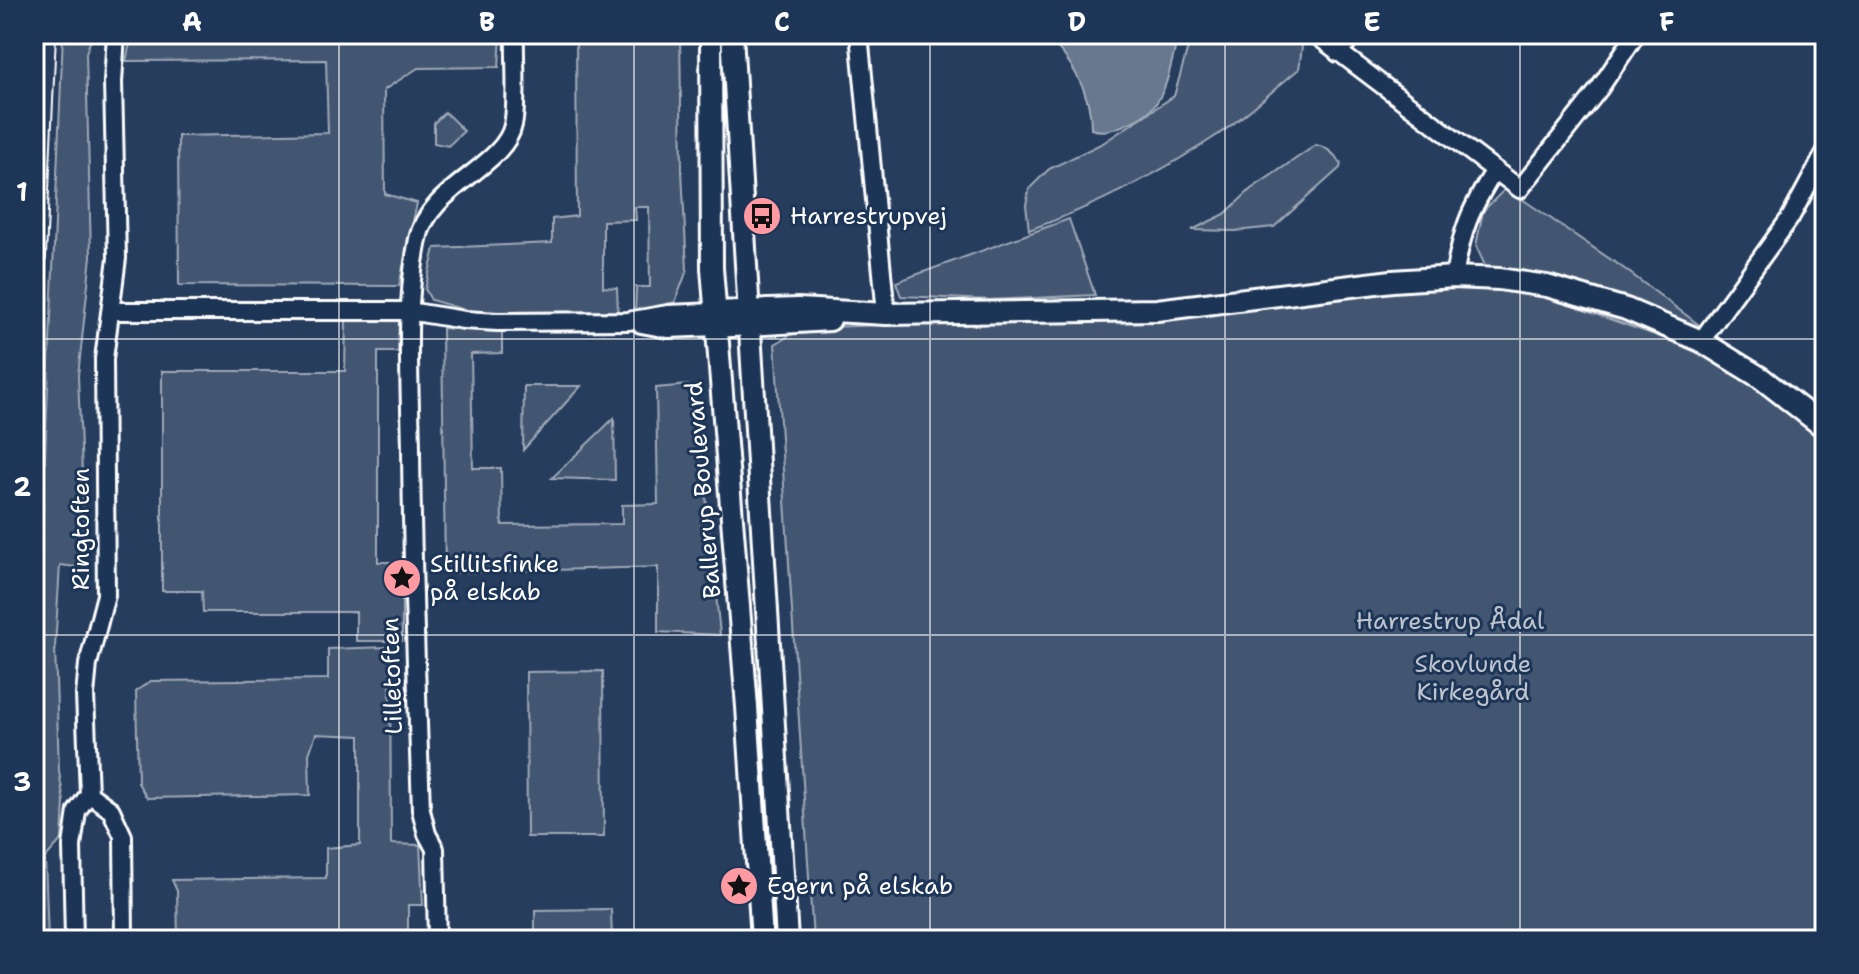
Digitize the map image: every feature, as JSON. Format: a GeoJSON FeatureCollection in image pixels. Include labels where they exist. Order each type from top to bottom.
{"type":"FeatureCollection","features":[{"type":"Feature","properties":{"kind":"street","name":"Ringtoften"},"geometry":{"type":"LineString","coordinates":[[74,940],[72,846],[77,811],[89,794],[85,695],[88,664],[106,595],[104,359],[117,258],[113,82],[116,34]]}},
{"type":"Feature","properties":{"kind":"street","name":"Lilletoften"},"geometry":{"type":"LineString","coordinates":[[437,940],[435,849],[427,834],[421,810],[412,580],[408,311],[418,237],[425,218],[502,146],[513,127],[515,34]]}},
{"type":"Feature","properties":{"kind":"street","name":"Ballerup Boulevard"},"geometry":{"type":"LineString","coordinates":[[711,34],[710,189],[715,320],[747,707],[762,940]]}},
{"type":"Feature","properties":{"kind":"street"},"geometry":{"type":"LineString","coordinates":[[732,34],[787,940]]}},
{"type":"Feature","properties":{"kind":"street"},"geometry":{"type":"LineString","coordinates":[[859,34],[886,314]]}},
{"type":"Feature","properties":{"kind":"street"},"geometry":{"type":"LineString","coordinates":[[1315,34],[1520,189],[1599,89],[1636,34]]}},
{"type":"Feature","properties":{"kind":"street"},"geometry":{"type":"LineString","coordinates":[[1338,53],[1354,34]]}},
{"type":"Feature","properties":{"kind":"street"},"geometry":{"type":"LineString","coordinates":[[1701,341],[1790,218],[1825,153]]}},
{"type":"Feature","properties":{"kind":"street"},"geometry":{"type":"LineString","coordinates":[[1454,277],[1461,235],[1472,207],[1495,170]]}},
{"type":"Feature","properties":{"kind":"street"},"geometry":{"type":"LineString","coordinates":[[111,311],[408,311],[498,322],[628,321],[668,314],[715,320],[748,319],[798,309],[886,314],[1157,310],[1392,281],[1454,277],[1499,279],[1547,286],[1626,309],[1701,341],[1761,378],[1825,428]]}},
{"type":"Feature","properties":{"kind":"street"},"geometry":{"type":"LineString","coordinates":[[89,794],[111,810],[123,836],[124,940]]}},
{"type":"Feature","properties":{"kind":"green space"},"geometry":{"type":"Polygon","coordinates":[[[63,34],[93,34],[86,53],[91,256],[78,376],[86,568],[60,565],[55,647],[59,771],[64,802],[62,839],[45,858],[48,940],[34,940],[34,717],[63,34]]]}},
{"type":"Feature","properties":{"kind":"green space"},"geometry":{"type":"Polygon","coordinates":[[[132,34],[501,34],[499,67],[418,68],[384,90],[385,194],[417,203],[399,286],[179,285],[178,136],[328,133],[326,60],[126,61],[132,34]]]}},
{"type":"Feature","properties":{"kind":"green space"},"geometry":{"type":"Polygon","coordinates":[[[576,34],[680,34],[687,270],[675,302],[635,312],[636,287],[650,287],[649,207],[635,207],[636,220],[603,221],[603,287],[617,288],[618,313],[472,312],[431,300],[425,289],[435,248],[552,243],[552,219],[577,216],[576,34]]]}},
{"type":"Feature","properties":{"kind":"green space"},"geometry":{"type":"Polygon","coordinates":[[[1192,34],[1298,34],[1303,39],[1299,69],[1232,125],[1176,161],[1104,199],[1029,230],[1026,205],[1029,189],[1049,169],[1103,143],[1174,96],[1192,34]]]}},
{"type":"Feature","properties":{"kind":"green space"},"geometry":{"type":"Polygon","coordinates":[[[445,112],[464,131],[448,146],[434,143],[434,123],[445,112]]]}},
{"type":"Feature","properties":{"kind":"green space"},"geometry":{"type":"Polygon","coordinates":[[[1316,145],[1333,154],[1341,163],[1340,168],[1274,227],[1235,231],[1192,230],[1225,214],[1251,189],[1316,145]]]}},
{"type":"Feature","properties":{"kind":"green space"},"geometry":{"type":"Polygon","coordinates":[[[1506,188],[1626,270],[1702,327],[1607,294],[1486,268],[1476,246],[1483,211],[1506,188]]]}},
{"type":"Feature","properties":{"kind":"green space"},"geometry":{"type":"Polygon","coordinates":[[[1069,219],[1095,295],[990,300],[901,296],[896,282],[1069,219]]]}},
{"type":"Feature","properties":{"kind":"green space","name":"Harrestrup Ådal"},"geometry":{"type":"Polygon","coordinates":[[[1491,287],[1544,296],[1689,347],[1756,387],[1825,442],[1825,940],[813,940],[775,344],[803,328],[1219,312],[1422,288],[1491,287]]]}},
{"type":"Feature","properties":{"kind":"green space"},"geometry":{"type":"Polygon","coordinates":[[[346,319],[399,319],[398,352],[378,352],[378,562],[402,562],[402,641],[356,641],[356,612],[203,612],[202,591],[162,591],[162,371],[345,371],[346,319]]]}},
{"type":"Feature","properties":{"kind":"green space"},"geometry":{"type":"Polygon","coordinates":[[[442,328],[502,332],[502,353],[471,354],[473,468],[501,468],[502,525],[622,524],[622,505],[658,504],[656,388],[688,385],[707,504],[720,635],[658,632],[658,567],[445,573],[442,328]]]}},
{"type":"Feature","properties":{"kind":"green space"},"geometry":{"type":"Polygon","coordinates":[[[524,386],[581,386],[523,450],[524,386]]]}},
{"type":"Feature","properties":{"kind":"green space"},"geometry":{"type":"Polygon","coordinates":[[[614,418],[615,480],[552,478],[614,418]]]}},
{"type":"Feature","properties":{"kind":"green space"},"geometry":{"type":"Polygon","coordinates":[[[390,647],[391,844],[420,845],[423,905],[408,905],[408,940],[178,940],[177,891],[172,880],[326,878],[326,848],[360,845],[360,736],[316,734],[309,754],[310,795],[147,798],[138,783],[136,691],[151,681],[328,679],[328,649],[390,647]]]}},
{"type":"Feature","properties":{"kind":"green space"},"geometry":{"type":"Polygon","coordinates":[[[603,671],[604,837],[527,837],[526,672],[603,671]]]}},
{"type":"Feature","properties":{"kind":"green space"},"geometry":{"type":"Polygon","coordinates":[[[611,909],[612,940],[535,940],[535,910],[611,909]]]}},
{"type":"Feature","properties":{"kind":"shaded area"},"geometry":{"type":"Polygon","coordinates":[[[1044,34],[1179,34],[1167,81],[1154,106],[1135,120],[1103,131],[1091,129],[1088,102],[1078,77],[1044,34]]]}},
{"type":"Feature","properties":{"kind":"tram line"},"geometry":{"type":"LineString","coordinates":[[34,523],[56,34]]}},
{"type":"Feature","properties":{"kind":"place","name":"Harrestrupvej"},"geometry":{"type":"Point","coordinates":[762,216]}},
{"type":"Feature","properties":{"kind":"place","name":"Stillitsfinke på elskab"},"geometry":{"type":"Point","coordinates":[402,578]}},
{"type":"Feature","properties":{"kind":"place","name":"Egern på elskab"},"geometry":{"type":"Point","coordinates":[739,886]}},
{"type":"Feature","properties":{"kind":"park label","name":"Skovlunde Kirkegård"},"geometry":{"type":"Point","coordinates":[1473,678]}}]}
